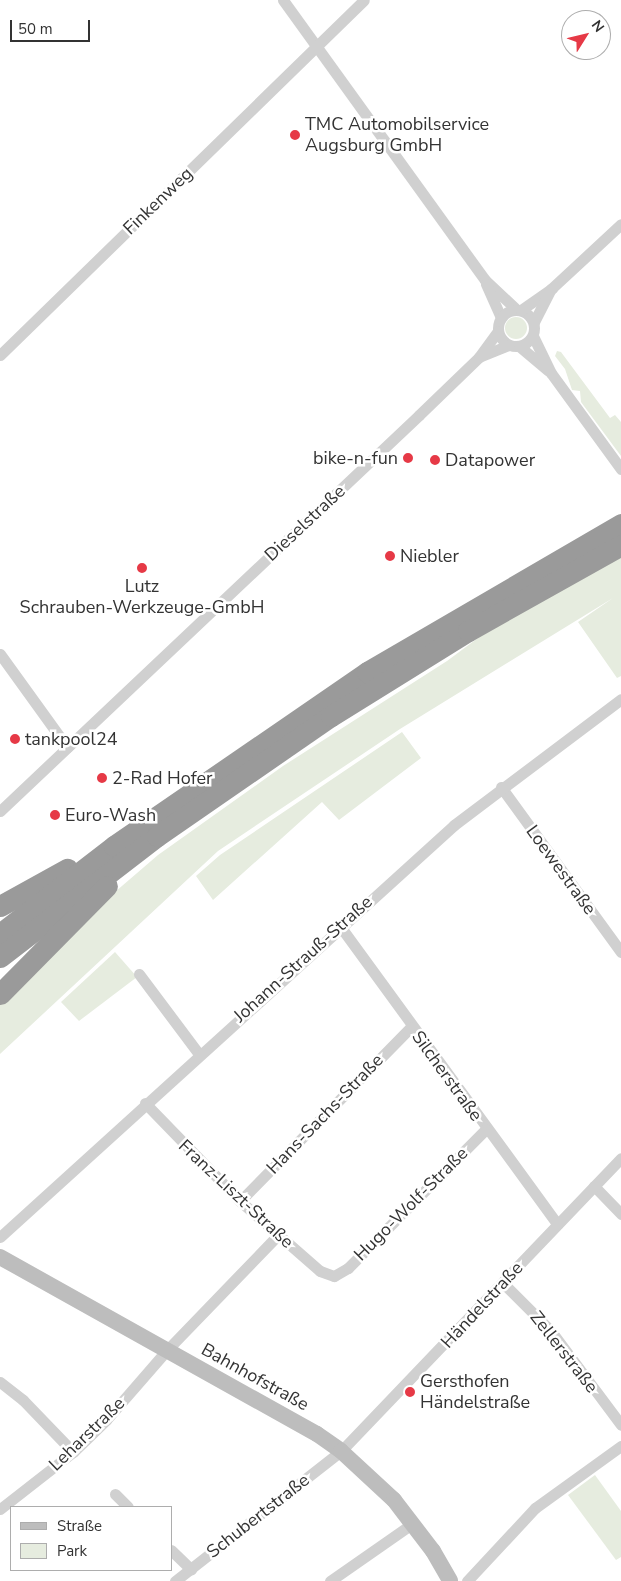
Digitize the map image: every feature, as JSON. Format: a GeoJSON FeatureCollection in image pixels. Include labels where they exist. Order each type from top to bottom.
{"type":"FeatureCollection","features":[{"type":"Feature","properties":{"kind":"highway"},"geometry":{"type":"LineString","coordinates":[[0,934],[114,846],[366,672],[621,524]]}},
{"type":"Feature","properties":{"kind":"highway"},"geometry":{"type":"LineString","coordinates":[[0,957],[157,836],[384,682],[468,630],[621,544]]}},
{"type":"Feature","properties":{"kind":"highway"},"geometry":{"type":"LineString","coordinates":[[0,994],[157,836]]}},
{"type":"Feature","properties":{"kind":"highway"},"geometry":{"type":"LineString","coordinates":[[0,906],[114,846]]}},
{"type":"Feature","properties":{"kind":"main road","name":"Bahnhofstraße"},"geometry":{"type":"LineString","coordinates":[[0,1257],[317,1434],[341,1451],[394,1500],[413,1522],[450,1581]]}},
{"type":"Feature","properties":{"kind":"street"},"geometry":{"type":"LineString","coordinates":[[283,0],[485,280],[501,318],[552,288],[621,224]]}},
{"type":"Feature","properties":{"kind":"street","name":"Finkenweg"},"geometry":{"type":"LineString","coordinates":[[0,355],[364,0]]}},
{"type":"Feature","properties":{"kind":"street"},"geometry":{"type":"LineString","coordinates":[[485,280],[534,322]]}},
{"type":"Feature","properties":{"kind":"street"},"geometry":{"type":"LineString","coordinates":[[552,288],[534,322],[533,336],[551,373],[621,469]]}},
{"type":"Feature","properties":{"kind":"street","name":"Dieselstraße"},"geometry":{"type":"LineString","coordinates":[[0,811],[479,357],[498,331],[501,318]]}},
{"type":"Feature","properties":{"kind":"street"},"geometry":{"type":"LineString","coordinates":[[498,331],[514,346],[551,373]]}},
{"type":"Feature","properties":{"kind":"street","name":"Dieselstraße"},"geometry":{"type":"LineString","coordinates":[[479,357],[514,346],[533,336]]}},
{"type":"Feature","properties":{"kind":"street"},"geometry":{"type":"LineString","coordinates":[[0,654],[67,747]]}},
{"type":"Feature","properties":{"kind":"street","name":"Johann-Strauß-Straße"},"geometry":{"type":"LineString","coordinates":[[0,1237],[198,1053],[467,813],[621,699]]}},
{"type":"Feature","properties":{"kind":"street","name":"Loewestraße"},"geometry":{"type":"LineString","coordinates":[[501,787],[621,952]]}},
{"type":"Feature","properties":{"kind":"street","name":"Silcherstraße"},"geometry":{"type":"LineString","coordinates":[[340,926],[411,1027],[557,1224]]}},
{"type":"Feature","properties":{"kind":"street"},"geometry":{"type":"LineString","coordinates":[[139,974],[198,1053]]}},
{"type":"Feature","properties":{"kind":"street","name":"Hans-Sachs-Straße"},"geometry":{"type":"LineString","coordinates":[[240,1201],[411,1027]]}},
{"type":"Feature","properties":{"kind":"street","name":"Franz-Liszt-Straße"},"geometry":{"type":"LineString","coordinates":[[145,1102],[240,1201],[322,1273],[334,1276]]}},
{"type":"Feature","properties":{"kind":"street","name":"Hugo-Wolf-Straße"},"geometry":{"type":"LineString","coordinates":[[334,1276],[348,1268],[486,1129]]}},
{"type":"Feature","properties":{"kind":"street","name":"Händelstraße"},"geometry":{"type":"LineString","coordinates":[[341,1451],[621,1158]]}},
{"type":"Feature","properties":{"kind":"street"},"geometry":{"type":"LineString","coordinates":[[594,1186],[621,1214]]}},
{"type":"Feature","properties":{"kind":"street","name":"Leharstraße"},"geometry":{"type":"LineString","coordinates":[[0,1509],[73,1452],[108,1418],[166,1351],[278,1235]]}},
{"type":"Feature","properties":{"kind":"street","name":"Zellerstraße"},"geometry":{"type":"LineString","coordinates":[[503,1283],[550,1331],[621,1425]]}},
{"type":"Feature","properties":{"kind":"street"},"geometry":{"type":"LineString","coordinates":[[0,1382],[23,1400],[73,1452]]}},
{"type":"Feature","properties":{"kind":"street"},"geometry":{"type":"LineString","coordinates":[[467,1581],[534,1508],[621,1446]]}},
{"type":"Feature","properties":{"kind":"street","name":"Schubertstraße"},"geometry":{"type":"LineString","coordinates":[[175,1581],[341,1451]]}},
{"type":"Feature","properties":{"kind":"street"},"geometry":{"type":"LineString","coordinates":[[115,1494],[127,1506]]}},
{"type":"Feature","properties":{"kind":"street"},"geometry":{"type":"LineString","coordinates":[[330,1581],[413,1522]]}},
{"type":"Feature","properties":{"kind":"street"},"geometry":{"type":"LineString","coordinates":[[172,1551],[190,1570]]}},
{"type":"Feature","properties":{"kind":"green space"},"geometry":{"type":"Polygon","coordinates":[[[512,317],[520,317],[527,324],[527,332],[520,339],[512,339],[505,332],[505,324],[512,317]]]}},
{"type":"Feature","properties":{"kind":"green space"},"geometry":{"type":"Polygon","coordinates":[[[557,351],[561,352],[610,418],[615,415],[621,422],[621,456],[581,402],[580,391],[572,390],[565,369],[555,356],[557,351]]]}},
{"type":"Feature","properties":{"kind":"green space"},"geometry":{"type":"Polygon","coordinates":[[[621,555],[621,676],[617,678],[578,622],[613,598],[400,729],[218,851],[0,1054],[0,1003],[108,898],[158,855],[283,766],[447,661],[482,635],[621,555]]]}},
{"type":"Feature","properties":{"kind":"green space"},"geometry":{"type":"Polygon","coordinates":[[[402,732],[421,758],[339,820],[322,802],[213,900],[196,876],[220,855],[402,732]]]}},
{"type":"Feature","properties":{"kind":"green space"},"geometry":{"type":"Polygon","coordinates":[[[115,952],[137,977],[79,1021],[61,1002],[115,952]]]}},
{"type":"Feature","properties":{"kind":"green space"},"geometry":{"type":"Polygon","coordinates":[[[595,1475],[621,1511],[621,1557],[616,1560],[568,1495],[595,1475]]]}},
{"type":"Feature","properties":{"kind":"place","name":"TMC Automobilservice Augsburg GmbH"},"geometry":{"type":"Point","coordinates":[295,135]}},
{"type":"Feature","properties":{"kind":"place","name":"bike-n-fun"},"geometry":{"type":"Point","coordinates":[408,458]}},
{"type":"Feature","properties":{"kind":"place","name":"Datapower"},"geometry":{"type":"Point","coordinates":[435,460]}},
{"type":"Feature","properties":{"kind":"place","name":"Niebler"},"geometry":{"type":"Point","coordinates":[390,556]}},
{"type":"Feature","properties":{"kind":"place","name":"Lutz Schrauben-Werkzeuge-GmbH"},"geometry":{"type":"Point","coordinates":[142,568]}},
{"type":"Feature","properties":{"kind":"place","name":"tankpool24"},"geometry":{"type":"Point","coordinates":[15,739]}},
{"type":"Feature","properties":{"kind":"place","name":"2-Rad Hofer"},"geometry":{"type":"Point","coordinates":[102,778]}},
{"type":"Feature","properties":{"kind":"place","name":"Euro-Wash"},"geometry":{"type":"Point","coordinates":[55,815]}},
{"type":"Feature","properties":{"kind":"place","name":"Gersthofen Händelstraße"},"geometry":{"type":"Point","coordinates":[410,1392]}}]}
